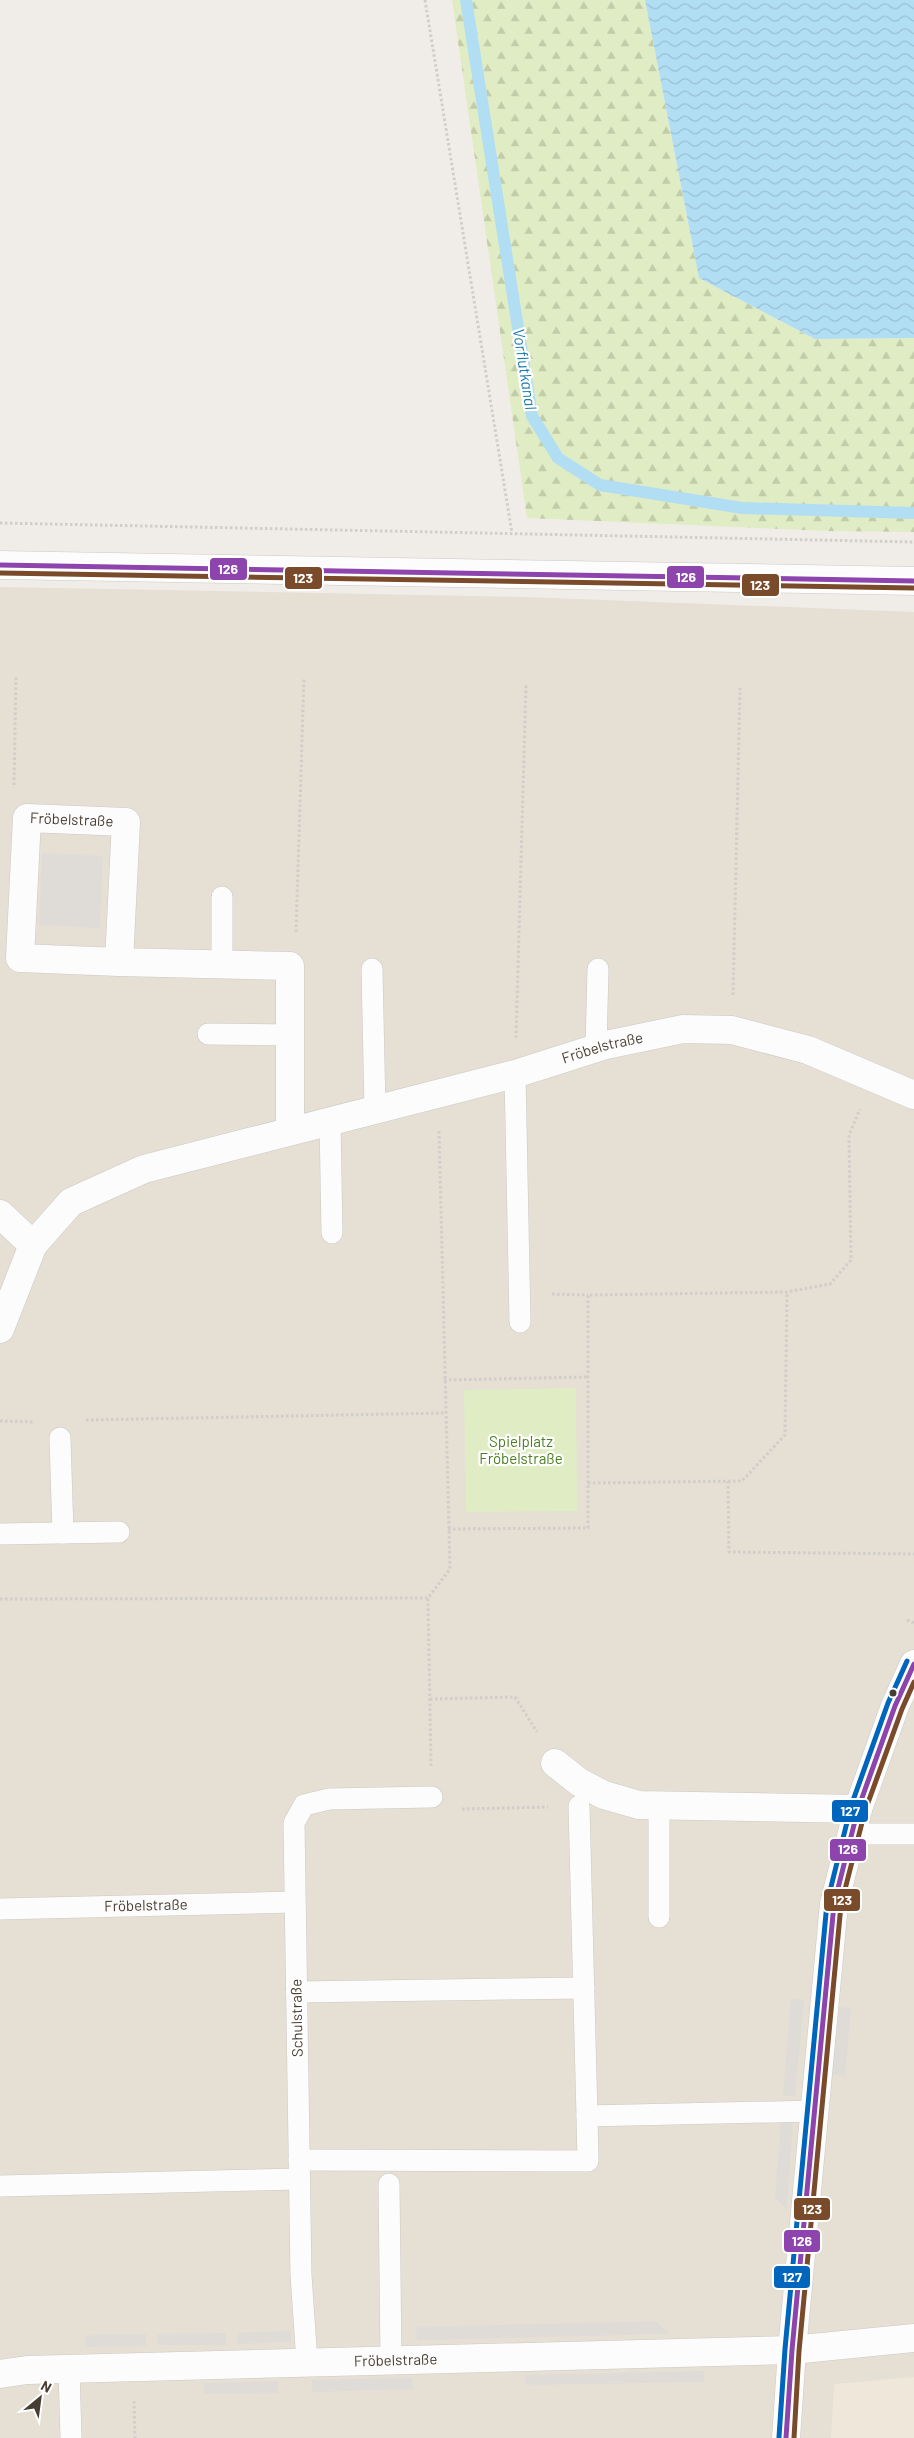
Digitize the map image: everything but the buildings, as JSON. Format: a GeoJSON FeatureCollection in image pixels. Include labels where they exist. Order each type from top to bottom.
{"type":"FeatureCollection","features":[{"type":"Feature","properties":{"kind":"street"},"geometry":{"type":"LineString","coordinates":[[0,565],[914,581]]}},
{"type":"Feature","properties":{"kind":"street","name":"Fröbelstraße"},"geometry":{"type":"LineString","coordinates":[[119,962],[126,822],[27,818],[20,958],[119,962],[290,966]]}},
{"type":"Feature","properties":{"kind":"street"},"geometry":{"type":"LineString","coordinates":[[290,966],[290,1131]]}},
{"type":"Feature","properties":{"kind":"street","name":"Fröbelstraße"},"geometry":{"type":"LineString","coordinates":[[0,1329],[33,1245],[71,1202],[144,1169],[515,1074],[596,1048],[683,1029],[732,1030],[808,1050],[914,1095]]}},
{"type":"Feature","properties":{"kind":"street"},"geometry":{"type":"LineString","coordinates":[[0,1214],[33,1245]]}},
{"type":"Feature","properties":{"kind":"street"},"geometry":{"type":"LineString","coordinates":[[786,2438],[792,2350],[834,1904],[854,1822],[892,1714],[914,1664]]}},
{"type":"Feature","properties":{"kind":"street"},"geometry":{"type":"LineString","coordinates":[[555,1763],[579,1782],[604,1794],[639,1805],[659,1805],[854,1822]]}},
{"type":"Feature","properties":{"kind":"street","name":"Fröbelstraße"},"geometry":{"type":"LineString","coordinates":[[0,2374],[27,2370],[792,2350],[914,2338]]}},
{"type":"Feature","properties":{"kind":"lane"},"geometry":{"type":"LineString","coordinates":[[222,897],[222,964]]}},
{"type":"Feature","properties":{"kind":"lane"},"geometry":{"type":"LineString","coordinates":[[372,969],[375,1109]]}},
{"type":"Feature","properties":{"kind":"lane"},"geometry":{"type":"LineString","coordinates":[[596,1048],[598,969]]}},
{"type":"Feature","properties":{"kind":"lane"},"geometry":{"type":"LineString","coordinates":[[208,1034],[290,1035]]}},
{"type":"Feature","properties":{"kind":"lane"},"geometry":{"type":"LineString","coordinates":[[515,1074],[520,1322]]}},
{"type":"Feature","properties":{"kind":"lane"},"geometry":{"type":"LineString","coordinates":[[330,1121],[332,1233]]}},
{"type":"Feature","properties":{"kind":"lane"},"geometry":{"type":"LineString","coordinates":[[60,1438],[63,1533]]}},
{"type":"Feature","properties":{"kind":"lane"},"geometry":{"type":"LineString","coordinates":[[0,1534],[119,1532]]}},
{"type":"Feature","properties":{"kind":"lane","name":"Schulstraße"},"geometry":{"type":"LineString","coordinates":[[307,2362],[301,2275],[294,1823],[304,1804],[329,1799],[432,1797]]}},
{"type":"Feature","properties":{"kind":"lane"},"geometry":{"type":"LineString","coordinates":[[659,1805],[659,1917]]}},
{"type":"Feature","properties":{"kind":"lane"},"geometry":{"type":"LineString","coordinates":[[0,2186],[299,2170],[588,2161],[579,1806]]}},
{"type":"Feature","properties":{"kind":"lane"},"geometry":{"type":"LineString","coordinates":[[854,1822],[914,1834]]}},
{"type":"Feature","properties":{"kind":"lane","name":"Fröbelstraße"},"geometry":{"type":"LineString","coordinates":[[0,1909],[294,1902]]}},
{"type":"Feature","properties":{"kind":"lane"},"geometry":{"type":"LineString","coordinates":[[296,1992],[584,1988]]}},
{"type":"Feature","properties":{"kind":"lane"},"geometry":{"type":"LineString","coordinates":[[587,2116],[814,2111]]}},
{"type":"Feature","properties":{"kind":"lane"},"geometry":{"type":"LineString","coordinates":[[389,2184],[391,2360]]}},
{"type":"Feature","properties":{"kind":"lane"},"geometry":{"type":"LineString","coordinates":[[69,2369],[71,2438]]}},
{"type":"Feature","properties":{"kind":"path"},"geometry":{"type":"LineString","coordinates":[[425,0],[512,532]]}},
{"type":"Feature","properties":{"kind":"path"},"geometry":{"type":"LineString","coordinates":[[0,523],[512,532],[914,542]]}},
{"type":"Feature","properties":{"kind":"path"},"geometry":{"type":"LineString","coordinates":[[16,675],[14,800],[27,818]]}},
{"type":"Feature","properties":{"kind":"path"},"geometry":{"type":"LineString","coordinates":[[290,966],[296,942],[304,678]]}},
{"type":"Feature","properties":{"kind":"path"},"geometry":{"type":"LineString","coordinates":[[515,1074],[526,684]]}},
{"type":"Feature","properties":{"kind":"path"},"geometry":{"type":"LineString","coordinates":[[732,1030],[740,688]]}},
{"type":"Feature","properties":{"kind":"path"},"geometry":{"type":"LineString","coordinates":[[448,1529],[588,1528],[588,1295],[787,1292],[830,1284],[851,1260],[849,1135],[874,1078]]}},
{"type":"Feature","properties":{"kind":"path"},"geometry":{"type":"LineString","coordinates":[[439,1093],[444,1380],[450,1569],[428,1598],[432,1797],[435,1810],[579,1806]]}},
{"type":"Feature","properties":{"kind":"path"},"geometry":{"type":"LineString","coordinates":[[588,1483],[742,1481],[785,1435],[787,1292]]}},
{"type":"Feature","properties":{"kind":"path"},"geometry":{"type":"LineString","coordinates":[[444,1380],[588,1377]]}},
{"type":"Feature","properties":{"kind":"path"},"geometry":{"type":"LineString","coordinates":[[80,1420],[445,1413]]}},
{"type":"Feature","properties":{"kind":"path"},"geometry":{"type":"LineString","coordinates":[[0,1421],[43,1422]]}},
{"type":"Feature","properties":{"kind":"path"},"geometry":{"type":"LineString","coordinates":[[728,1481],[729,1552],[914,1554]]}},
{"type":"Feature","properties":{"kind":"path"},"geometry":{"type":"LineString","coordinates":[[0,1599],[428,1598]]}},
{"type":"Feature","properties":{"kind":"path"},"geometry":{"type":"LineString","coordinates":[[907,1620],[914,1623]]}},
{"type":"Feature","properties":{"kind":"path"},"geometry":{"type":"LineString","coordinates":[[430,1699],[516,1697],[555,1763]]}},
{"type":"Feature","properties":{"kind":"shaded area"},"geometry":{"type":"Polygon","coordinates":[[[0,587],[526,597],[914,612],[914,2438],[0,2438],[0,587]]]}},
{"type":"Feature","properties":{"kind":"shaded area"},"geometry":{"type":"Polygon","coordinates":[[[42,853],[103,856],[100,928],[39,925],[42,853]]]}},
{"type":"Feature","properties":{"kind":"shaded area"},"geometry":{"type":"Polygon","coordinates":[[[791,1999],[804,2000],[795,2096],[783,2096],[791,1999]]]}},
{"type":"Feature","properties":{"kind":"shaded area"},"geometry":{"type":"Polygon","coordinates":[[[838,2007],[851,2008],[845,2076],[832,2074],[838,2007]]]}},
{"type":"Feature","properties":{"kind":"shaded area"},"geometry":{"type":"Polygon","coordinates":[[[781,2120],[793,2120],[787,2209],[775,2198],[781,2120]]]}},
{"type":"Feature","properties":{"kind":"shaded area"},"geometry":{"type":"Polygon","coordinates":[[[656,2321],[669,2334],[417,2340],[416,2327],[656,2321]]]}},
{"type":"Feature","properties":{"kind":"shaded area"},"geometry":{"type":"Polygon","coordinates":[[[291,2331],[291,2342],[237,2344],[237,2333],[291,2331]]]}},
{"type":"Feature","properties":{"kind":"shaded area"},"geometry":{"type":"Polygon","coordinates":[[[226,2333],[226,2345],[158,2345],[157,2334],[226,2333]]]}},
{"type":"Feature","properties":{"kind":"shaded area"},"geometry":{"type":"Polygon","coordinates":[[[146,2334],[146,2346],[85,2347],[85,2335],[146,2334]]]}},
{"type":"Feature","properties":{"kind":"shaded area"},"geometry":{"type":"Polygon","coordinates":[[[704,2371],[704,2382],[525,2385],[525,2375],[704,2371]]]}},
{"type":"Feature","properties":{"kind":"shaded area"},"geometry":{"type":"Polygon","coordinates":[[[914,2377],[914,2438],[831,2438],[834,2384],[914,2377]]]}},
{"type":"Feature","properties":{"kind":"shaded area"},"geometry":{"type":"Polygon","coordinates":[[[412,2378],[413,2389],[312,2392],[312,2380],[412,2378]]]}},
{"type":"Feature","properties":{"kind":"shaded area"},"geometry":{"type":"Polygon","coordinates":[[[278,2381],[278,2393],[204,2394],[204,2383],[278,2381]]]}},
{"type":"Feature","properties":{"kind":"green space"},"geometry":{"type":"Polygon","coordinates":[[[452,0],[645,0],[699,278],[815,339],[914,338],[914,532],[828,531],[527,518],[452,0]]]}},
{"type":"Feature","properties":{"kind":"green space","name":"Spielplatz Fröbelstraße"},"geometry":{"type":"Polygon","coordinates":[[[576,1388],[577,1511],[466,1512],[464,1390],[576,1388]]]}},
{"type":"Feature","properties":{"kind":"water"},"geometry":{"type":"Polygon","coordinates":[[[645,0],[914,0],[914,338],[815,339],[699,278],[645,0]]]}},
{"type":"Feature","properties":{"kind":"waterway","name":"Vorflutkanal"},"geometry":{"type":"LineString","coordinates":[[466,0],[532,416],[558,458],[600,485],[742,508],[914,513]]}},
{"type":"Feature","properties":{"kind":"transit line","name":"126"},"geometry":{"type":"LineString","coordinates":[[0,565],[914,581]]}},
{"type":"Feature","properties":{"kind":"transit line","name":"123"},"geometry":{"type":"LineString","coordinates":[[0,573],[914,588]]}},
{"type":"Feature","properties":{"kind":"transit line","name":"127"},"geometry":{"type":"LineString","coordinates":[[779,2437],[785,2349],[827,1903],[851,1806],[888,1703],[907,1661]]}},
{"type":"Feature","properties":{"kind":"transit line","name":"126"},"geometry":{"type":"LineString","coordinates":[[786,2438],[792,2350],[834,1904],[858,1809],[895,1706],[914,1664]]}},
{"type":"Feature","properties":{"kind":"transit line","name":"123"},"geometry":{"type":"LineString","coordinates":[[794,2438],[799,2351],[841,1905],[865,1811],[902,1709],[914,1682]]}}]}
